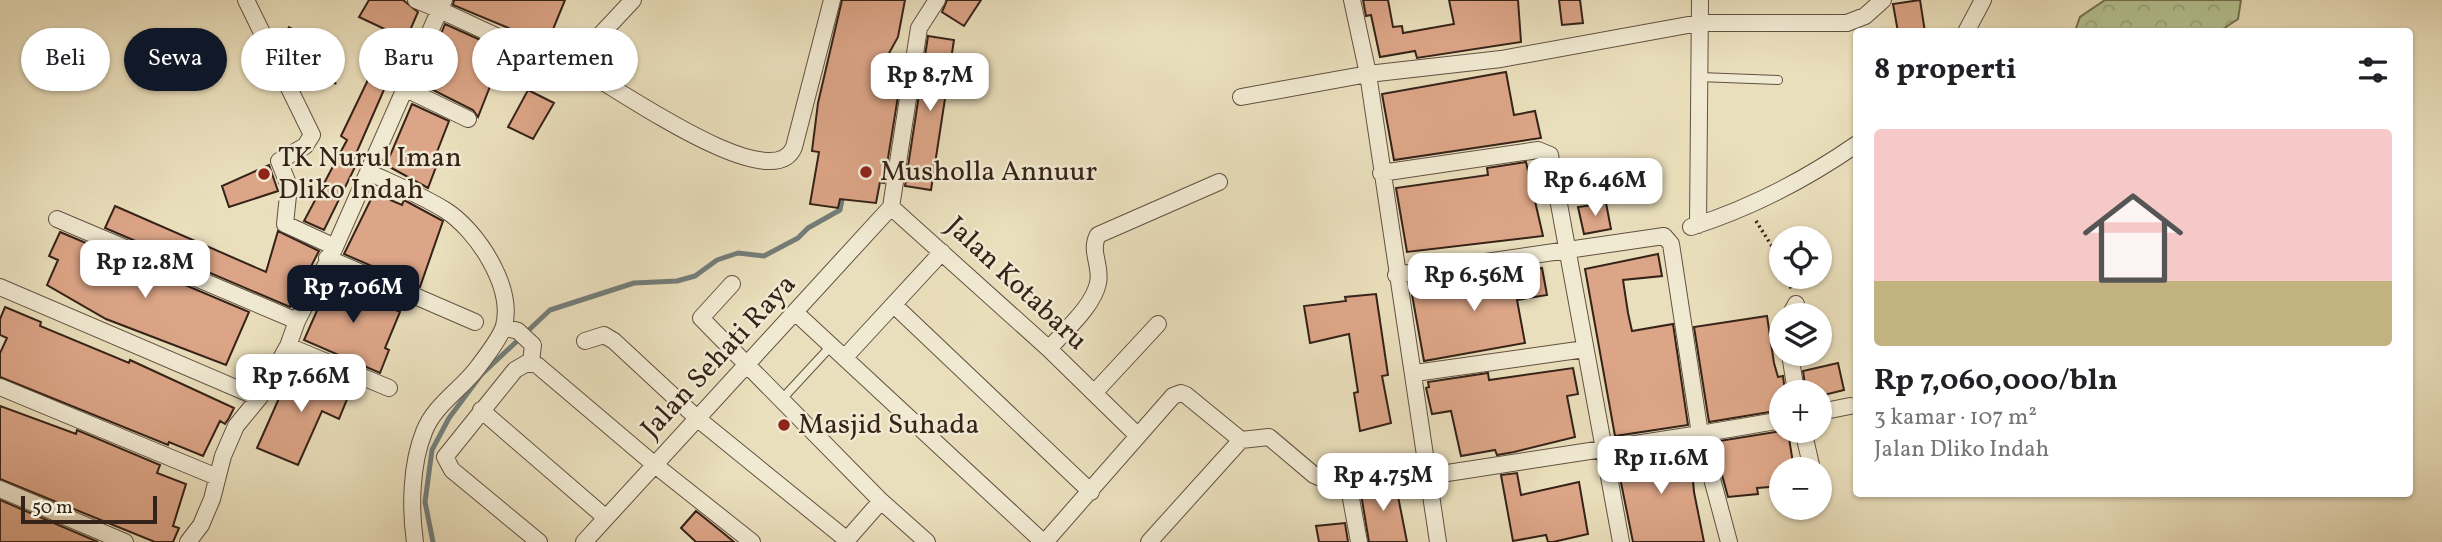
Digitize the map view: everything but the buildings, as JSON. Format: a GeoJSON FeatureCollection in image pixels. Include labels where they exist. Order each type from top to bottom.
{"type":"FeatureCollection","features":[{"type":"Feature","properties":{"kind":"street"},"geometry":{"type":"LineString","coordinates":[[246,0],[312,135],[305,146],[279,161],[289,186],[285,224],[331,252],[475,322]]}},
{"type":"Feature","properties":{"kind":"street"},"geometry":{"type":"LineString","coordinates":[[416,0],[442,5],[484,28]]}},
{"type":"Feature","properties":{"kind":"street"},"geometry":{"type":"LineString","coordinates":[[607,28],[633,0]]}},
{"type":"Feature","properties":{"kind":"street"},"geometry":{"type":"LineString","coordinates":[[891,207],[919,28],[937,0]]}},
{"type":"Feature","properties":{"kind":"street"},"geometry":{"type":"LineString","coordinates":[[1352,0],[1368,74],[1396,275],[1415,373],[1438,542]]}},
{"type":"Feature","properties":{"kind":"street"},"geometry":{"type":"LineString","coordinates":[[1700,0],[1699,76],[1682,230],[1671,244],[1700,434],[1729,542]]}},
{"type":"Feature","properties":{"kind":"street"},"geometry":{"type":"LineString","coordinates":[[1241,97],[1368,74],[1501,59],[1699,23],[1847,23],[1865,16],[1883,0]]}},
{"type":"Feature","properties":{"kind":"street"},"geometry":{"type":"LineString","coordinates":[[1968,28],[1983,0]]}},
{"type":"Feature","properties":{"kind":"street"},"geometry":{"type":"LineString","coordinates":[[619,91],[715,148],[764,159],[782,160],[790,156],[794,147],[830,1]]}},
{"type":"Feature","properties":{"kind":"street"},"geometry":{"type":"LineString","coordinates":[[432,28],[442,5]]}},
{"type":"Feature","properties":{"kind":"street"},"geometry":{"type":"LineString","coordinates":[[188,542],[201,525],[236,426],[259,398],[288,346],[297,321],[405,91]]}},
{"type":"Feature","properties":{"kind":"street"},"geometry":{"type":"LineString","coordinates":[[410,91],[468,119]]}},
{"type":"Feature","properties":{"kind":"street"},"geometry":{"type":"LineString","coordinates":[[1396,275],[1682,230],[1747,207],[1790,186],[1853,147]]}},
{"type":"Feature","properties":{"kind":"street"},"geometry":{"type":"LineString","coordinates":[[1381,173],[1543,150],[1551,158],[1621,542]]}},
{"type":"Feature","properties":{"kind":"street"},"geometry":{"type":"LineString","coordinates":[[368,172],[445,210],[463,224],[491,260],[505,292],[511,329],[533,345],[531,362]]}},
{"type":"Feature","properties":{"kind":"street"},"geometry":{"type":"LineString","coordinates":[[1049,349],[1097,286],[1099,271],[1094,248],[1098,235],[1219,182]]}},
{"type":"Feature","properties":{"kind":"street","name":"Jalan Kotabaru"},"geometry":{"type":"LineString","coordinates":[[891,207],[1049,349],[1137,435]]}},
{"type":"Feature","properties":{"kind":"street","name":"Jalan Sehati Raya"},"geometry":{"type":"LineString","coordinates":[[584,542],[891,207]]}},
{"type":"Feature","properties":{"kind":"street"},"geometry":{"type":"LineString","coordinates":[[57,219],[297,321]]}},
{"type":"Feature","properties":{"kind":"street"},"geometry":{"type":"LineString","coordinates":[[846,356],[942,252]]}},
{"type":"Feature","properties":{"kind":"street"},"geometry":{"type":"LineString","coordinates":[[732,284],[701,318],[881,500],[927,542]]}},
{"type":"Feature","properties":{"kind":"street"},"geometry":{"type":"LineString","coordinates":[[0,287],[259,398]]}},
{"type":"Feature","properties":{"kind":"street"},"geometry":{"type":"LineString","coordinates":[[894,305],[1091,492]]}},
{"type":"Feature","properties":{"kind":"street"},"geometry":{"type":"LineString","coordinates":[[796,313],[846,356],[1044,542],[1091,492],[1173,396],[1181,393],[1241,440]]}},
{"type":"Feature","properties":{"kind":"street"},"geometry":{"type":"LineString","coordinates":[[1094,393],[1158,324]]}},
{"type":"Feature","properties":{"kind":"street"},"geometry":{"type":"LineString","coordinates":[[415,542],[412,521],[417,453],[425,429],[445,401],[511,329]]}},
{"type":"Feature","properties":{"kind":"street"},"geometry":{"type":"LineString","coordinates":[[585,341],[604,335],[614,341],[698,419],[846,541],[881,500]]}},
{"type":"Feature","properties":{"kind":"street"},"geometry":{"type":"LineString","coordinates":[[288,346],[389,388]]}},
{"type":"Feature","properties":{"kind":"street"},"geometry":{"type":"LineString","coordinates":[[1415,373],[1585,349]]}},
{"type":"Feature","properties":{"kind":"street"},"geometry":{"type":"LineString","coordinates":[[531,362],[515,370],[445,453],[446,463],[539,542]]}},
{"type":"Feature","properties":{"kind":"street"},"geometry":{"type":"LineString","coordinates":[[531,362],[655,466],[752,542]]}},
{"type":"Feature","properties":{"kind":"street"},"geometry":{"type":"LineString","coordinates":[[0,387],[217,477]]}},
{"type":"Feature","properties":{"kind":"street"},"geometry":{"type":"LineString","coordinates":[[1832,410],[1850,406]]}},
{"type":"Feature","properties":{"kind":"street"},"geometry":{"type":"LineString","coordinates":[[481,410],[606,518]]}},
{"type":"Feature","properties":{"kind":"street"},"geometry":{"type":"LineString","coordinates":[[1149,542],[1241,440],[1269,437],[1319,479],[1330,482],[1347,477],[1604,447],[1769,422]]}},
{"type":"Feature","properties":{"kind":"street"},"geometry":{"type":"LineString","coordinates":[[1347,477],[1359,542]]}},
{"type":"Feature","properties":{"kind":"street"},"geometry":{"type":"LineString","coordinates":[[0,489],[125,542]]}},
{"type":"Feature","properties":{"kind":"lane"},"geometry":{"type":"LineString","coordinates":[[1699,76],[1778,80]]}},
{"type":"Feature","properties":{"kind":"lane"},"geometry":{"type":"LineString","coordinates":[[782,400],[833,344]]}},
{"type":"Feature","properties":{"kind":"path"},"geometry":{"type":"LineString","coordinates":[[1747,207],[1769,242]]}},
{"type":"Feature","properties":{"kind":"green space"},"geometry":{"type":"Polygon","coordinates":[[[2105,0],[2241,0],[2238,19],[2224,28],[2076,28],[2080,17],[2105,0]]]}},
{"type":"Feature","properties":{"kind":"waterway"},"geometry":{"type":"LineString","coordinates":[[433,542],[425,502],[432,450],[449,418],[481,375],[550,310],[634,283],[677,281],[695,276],[717,260],[738,253],[764,256],[798,238],[808,228],[840,210],[843,195]]}},
{"type":"Feature","properties":{"kind":"place","name":"Musholla Annuur"},"geometry":{"type":"Point","coordinates":[866,172]}},
{"type":"Feature","properties":{"kind":"place","name":"TK Nurul Iman Dliko Indah"},"geometry":{"type":"Point","coordinates":[264,174]}},
{"type":"Feature","properties":{"kind":"place","name":"Masjid Suhada"},"geometry":{"type":"Point","coordinates":[784,425]}}]}
